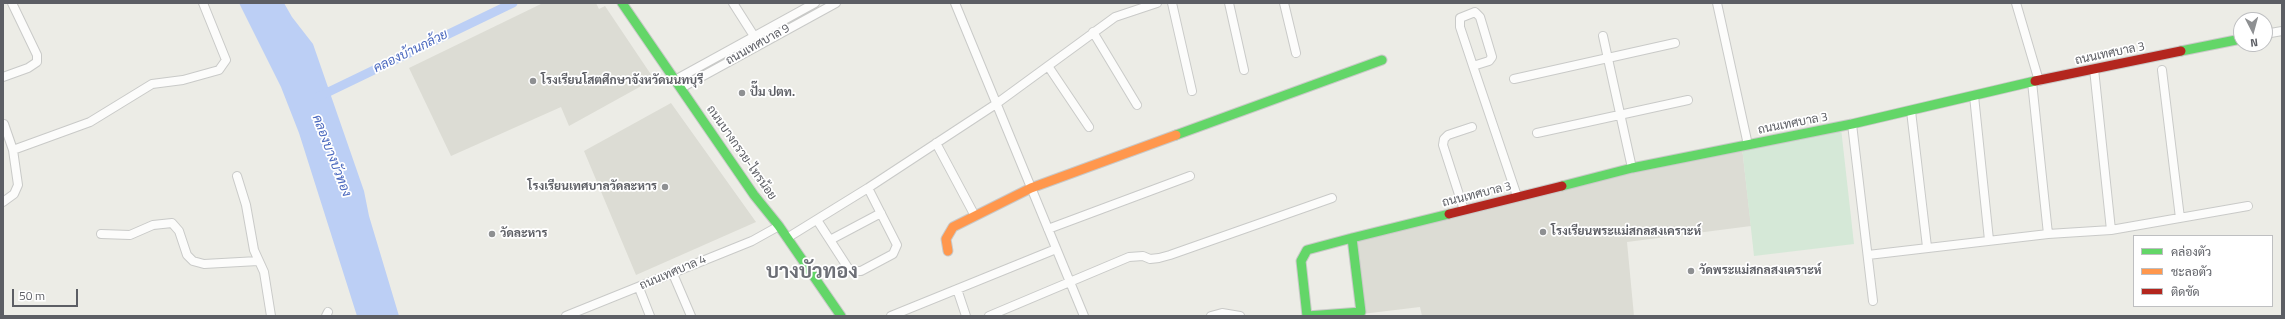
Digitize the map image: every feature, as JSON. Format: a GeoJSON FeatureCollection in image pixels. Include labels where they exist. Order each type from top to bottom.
{"type":"FeatureCollection","features":[{"type":"Feature","properties":{"kind":"street"},"geometry":{"type":"LineString","coordinates":[[3,77],[28,68],[35,64],[37,59],[12,3]]}},
{"type":"Feature","properties":{"kind":"street"},"geometry":{"type":"LineString","coordinates":[[13,150],[90,122],[152,84],[183,80],[219,70],[226,60],[203,3]]}},
{"type":"Feature","properties":{"kind":"street","name":"ถนนบางกรวย-ไทรน้อย"},"geometry":{"type":"LineString","coordinates":[[622,3],[754,195],[779,226],[841,316]]}},
{"type":"Feature","properties":{"kind":"street"},"geometry":{"type":"LineString","coordinates":[[733,3],[754,36]]}},
{"type":"Feature","properties":{"kind":"street","name":"ถนนเทศบาล 9"},"geometry":{"type":"LineString","coordinates":[[675,80],[815,3]]}},
{"type":"Feature","properties":{"kind":"street","name":"ถนนเทศบาล 9"},"geometry":{"type":"LineString","coordinates":[[681,88],[836,3]]}},
{"type":"Feature","properties":{"kind":"street"},"geometry":{"type":"LineString","coordinates":[[955,3],[1084,316]]}},
{"type":"Feature","properties":{"kind":"street"},"geometry":{"type":"LineString","coordinates":[[787,238],[868,188],[996,104],[1114,17],[1157,3]]}},
{"type":"Feature","properties":{"kind":"street"},"geometry":{"type":"LineString","coordinates":[[1172,3],[1192,91]]}},
{"type":"Feature","properties":{"kind":"street"},"geometry":{"type":"LineString","coordinates":[[1229,3],[1244,70]]}},
{"type":"Feature","properties":{"kind":"street"},"geometry":{"type":"LineString","coordinates":[[1284,3],[1296,53]]}},
{"type":"Feature","properties":{"kind":"street"},"geometry":{"type":"LineString","coordinates":[[1717,3],[1748,145]]}},
{"type":"Feature","properties":{"kind":"street"},"geometry":{"type":"LineString","coordinates":[[2016,3],[2036,81],[2048,234]]}},
{"type":"Feature","properties":{"kind":"street"},"geometry":{"type":"LineString","coordinates":[[1473,66],[1489,61],[1492,57],[1480,17],[1475,12],[1463,16],[1459,21],[1473,66],[1517,196]]}},
{"type":"Feature","properties":{"kind":"street"},"geometry":{"type":"LineString","coordinates":[[1093,32],[1137,105]]}},
{"type":"Feature","properties":{"kind":"street"},"geometry":{"type":"LineString","coordinates":[[1602,36],[1621,113],[1632,168]]}},
{"type":"Feature","properties":{"kind":"street","name":"ถนนเทศบาล 3"},"geometry":{"type":"LineString","coordinates":[[1352,238],[1361,312],[1307,316],[1301,261],[1303,254],[1307,250],[1352,238],[1517,196],[1632,168],[1911,112],[2036,81],[2233,41]]}},
{"type":"Feature","properties":{"kind":"street"},"geometry":{"type":"LineString","coordinates":[[1514,79],[1675,43]]}},
{"type":"Feature","properties":{"kind":"street"},"geometry":{"type":"LineString","coordinates":[[948,252],[946,239],[953,227],[1031,188],[1382,60]]}},
{"type":"Feature","properties":{"kind":"street"},"geometry":{"type":"LineString","coordinates":[[1048,66],[1089,127]]}},
{"type":"Feature","properties":{"kind":"street"},"geometry":{"type":"LineString","coordinates":[[2094,70],[2111,230]]}},
{"type":"Feature","properties":{"kind":"street"},"geometry":{"type":"LineString","coordinates":[[2162,70],[2180,218]]}},
{"type":"Feature","properties":{"kind":"street"},"geometry":{"type":"LineString","coordinates":[[1974,96],[1989,240]]}},
{"type":"Feature","properties":{"kind":"street"},"geometry":{"type":"LineString","coordinates":[[1537,133],[1621,113],[1688,100]]}},
{"type":"Feature","properties":{"kind":"street"},"geometry":{"type":"LineString","coordinates":[[1911,112],[1927,247]]}},
{"type":"Feature","properties":{"kind":"street"},"geometry":{"type":"LineString","coordinates":[[3,202],[14,194],[18,185],[13,150],[4,124]]}},
{"type":"Feature","properties":{"kind":"street"},"geometry":{"type":"LineString","coordinates":[[1852,124],[1873,301]]}},
{"type":"Feature","properties":{"kind":"street"},"geometry":{"type":"LineString","coordinates":[[1464,210],[1443,145],[1444,139],[1448,135],[1472,127]]}},
{"type":"Feature","properties":{"kind":"street"},"geometry":{"type":"LineString","coordinates":[[936,143],[974,216]]}},
{"type":"Feature","properties":{"kind":"street"},"geometry":{"type":"LineString","coordinates":[[237,176],[258,261],[264,272],[271,316]]}},
{"type":"Feature","properties":{"kind":"street"},"geometry":{"type":"LineString","coordinates":[[1048,229],[1190,176]]}},
{"type":"Feature","properties":{"kind":"street"},"geometry":{"type":"LineString","coordinates":[[817,220],[846,268],[855,273],[893,254],[896,249],[881,213],[868,188]]}},
{"type":"Feature","properties":{"kind":"street"},"geometry":{"type":"LineString","coordinates":[[988,316],[1129,257],[1143,256],[1150,259],[1170,255],[1332,198]]}},
{"type":"Feature","properties":{"kind":"street"},"geometry":{"type":"LineString","coordinates":[[1868,255],[1989,240],[2111,230],[2248,206]]}},
{"type":"Feature","properties":{"kind":"street"},"geometry":{"type":"LineString","coordinates":[[830,240],[881,213]]}},
{"type":"Feature","properties":{"kind":"street"},"geometry":{"type":"LineString","coordinates":[[101,234],[130,235],[153,225],[172,222],[179,231],[187,255],[193,261],[204,264],[258,261]]}},
{"type":"Feature","properties":{"kind":"street","name":"ถนนเทศบาล 4"},"geometry":{"type":"LineString","coordinates":[[566,316],[673,274],[752,240],[779,226]]}},
{"type":"Feature","properties":{"kind":"street"},"geometry":{"type":"LineString","coordinates":[[891,316],[1056,249]]}},
{"type":"Feature","properties":{"kind":"street"},"geometry":{"type":"LineString","coordinates":[[673,274],[692,316]]}},
{"type":"Feature","properties":{"kind":"street"},"geometry":{"type":"LineString","coordinates":[[639,288],[650,316]]}},
{"type":"Feature","properties":{"kind":"street"},"geometry":{"type":"LineString","coordinates":[[956,289],[966,316]]}},
{"type":"Feature","properties":{"kind":"street"},"geometry":{"type":"LineString","coordinates":[[1211,316],[1222,313],[1240,316]]}},
{"type":"Feature","properties":{"kind":"shaded area","name":"โรงเรียนโสตศึกษาจังหวัดนนทบุรี"},"geometry":{"type":"Polygon","coordinates":[[[543,3],[596,3],[599,9],[605,6],[654,79],[569,126],[561,107],[451,156],[409,68],[543,3]]]}},
{"type":"Feature","properties":{"kind":"shaded area","name":"โรงเรียนเทศบาลวัดละหาร"},"geometry":{"type":"Polygon","coordinates":[[[671,103],[756,222],[636,275],[584,151],[671,103]]]}},
{"type":"Feature","properties":{"kind":"shaded area","name":"โรงเรียนพระแม่สกลสงเคราะห์"},"geometry":{"type":"Polygon","coordinates":[[[1742,147],[1751,226],[1627,242],[1634,316],[1422,316],[1420,307],[1362,314],[1354,237],[1742,147]]]}},
{"type":"Feature","properties":{"kind":"green space"},"geometry":{"type":"Polygon","coordinates":[[[1841,128],[1854,244],[1754,256],[1742,147],[1841,128]]]}},
{"type":"Feature","properties":{"kind":"water","name":"คลองบางบัวทอง"},"geometry":{"type":"Polygon","coordinates":[[[239,3],[284,3],[292,17],[313,44],[364,191],[369,216],[399,316],[357,316],[299,133],[281,87],[239,3]]]}},
{"type":"Feature","properties":{"kind":"waterway","name":"คลองบ้านกล้วย"},"geometry":{"type":"LineString","coordinates":[[318,97],[513,3]]}},
{"type":"Feature","properties":{"kind":"traffic: fast"},"geometry":{"type":"LineString","coordinates":[[622,3],[754,195],[779,226],[841,316]]}},
{"type":"Feature","properties":{"kind":"traffic: fast"},"geometry":{"type":"LineString","coordinates":[[2181,51],[2233,41]]}},
{"type":"Feature","properties":{"kind":"traffic: fast"},"geometry":{"type":"LineString","coordinates":[[1176,135],[1382,60]]}},
{"type":"Feature","properties":{"kind":"traffic: fast"},"geometry":{"type":"LineString","coordinates":[[1562,186],[1632,168],[1852,124],[2035,81]]}},
{"type":"Feature","properties":{"kind":"traffic: fast"},"geometry":{"type":"LineString","coordinates":[[1352,238],[1361,312],[1307,316],[1301,261],[1307,250],[1352,238],[1449,214]]}},
{"type":"Feature","properties":{"kind":"traffic: slow"},"geometry":{"type":"LineString","coordinates":[[948,251],[946,239],[953,227],[1031,188],[1176,135]]}},
{"type":"Feature","properties":{"kind":"traffic: jam"},"geometry":{"type":"LineString","coordinates":[[2035,81],[2181,51]]}},
{"type":"Feature","properties":{"kind":"traffic: jam"},"geometry":{"type":"LineString","coordinates":[[1449,214],[1562,186]]}},
{"type":"Feature","properties":{"kind":"place","name":"โรงเรียนโสตศึกษาจังหวัดนนทบุรี"},"geometry":{"type":"Point","coordinates":[533,81]}},
{"type":"Feature","properties":{"kind":"place","name":"ปั๊ม ปตท."},"geometry":{"type":"Point","coordinates":[742,93]}},
{"type":"Feature","properties":{"kind":"place","name":"โรงเรียนเทศบาลวัดละหาร"},"geometry":{"type":"Point","coordinates":[665,187]}},
{"type":"Feature","properties":{"kind":"place","name":"โรงเรียนพระแม่สกลสงเคราะห์"},"geometry":{"type":"Point","coordinates":[1543,232]}},
{"type":"Feature","properties":{"kind":"place","name":"วัดละหาร"},"geometry":{"type":"Point","coordinates":[492,234]}},
{"type":"Feature","properties":{"kind":"place","name":"วัดพระแม่สกลสงเคราะห์"},"geometry":{"type":"Point","coordinates":[1691,271]}},
{"type":"Feature","properties":{"kind":"district","name":"บางบัวทอง"},"geometry":{"type":"Point","coordinates":[812,273]}}]}
